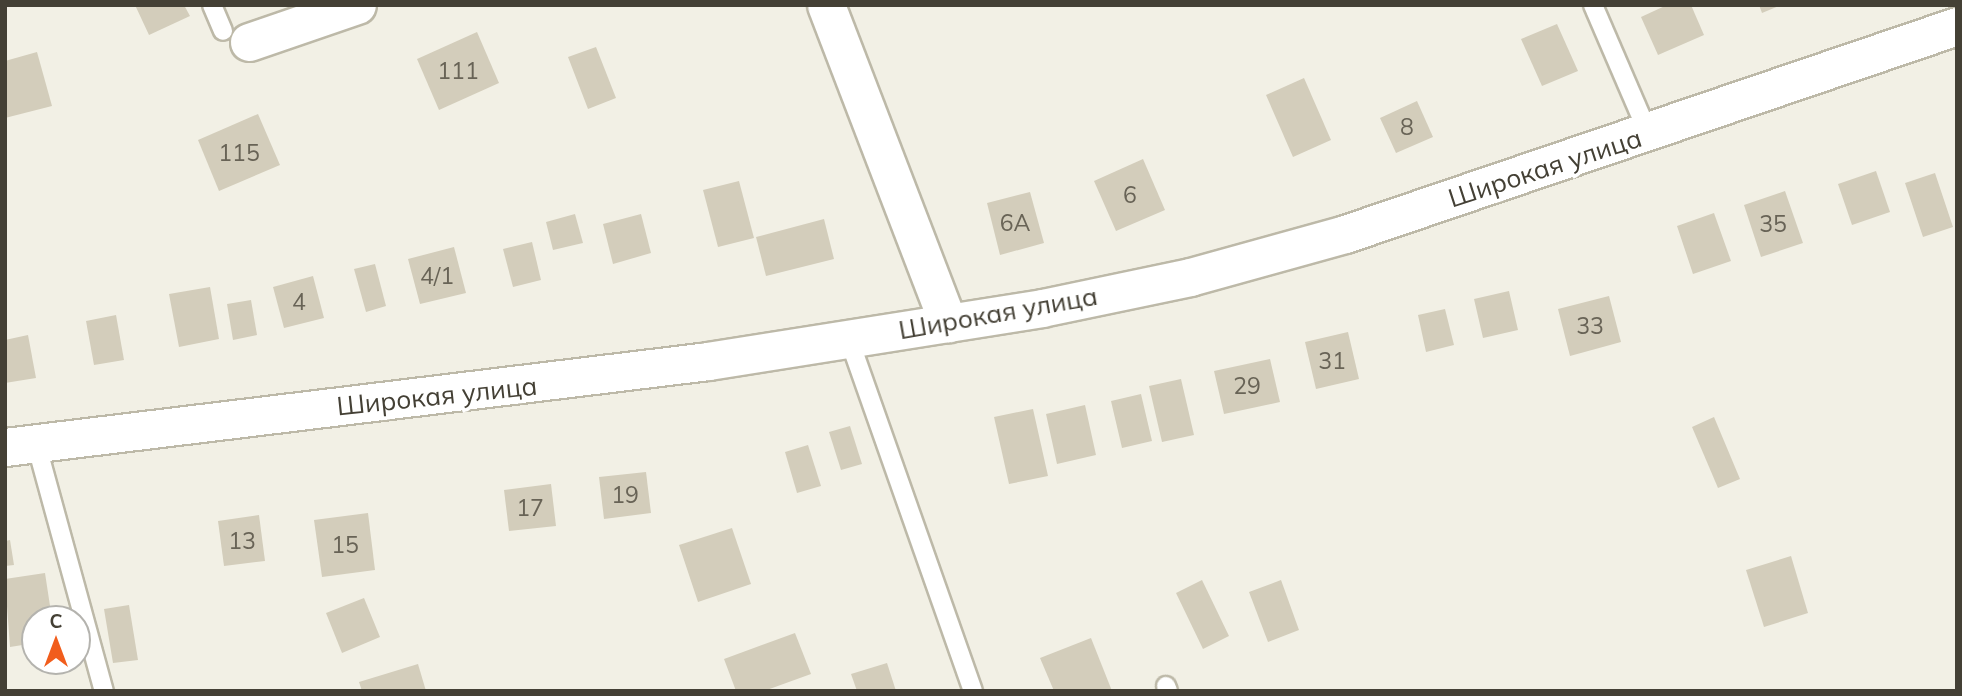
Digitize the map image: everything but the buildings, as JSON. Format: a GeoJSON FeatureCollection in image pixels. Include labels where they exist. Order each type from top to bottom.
{"type":"FeatureCollection","features":[{"type":"Feature","properties":{"kind":"street"},"geometry":{"type":"LineString","coordinates":[[236,36],[357,5]]}},
{"type":"Feature","properties":{"kind":"street"},"geometry":{"type":"LineString","coordinates":[[826,5],[948,323]]}},
{"type":"Feature","properties":{"kind":"street","name":"Широкая улица"},"geometry":{"type":"LineString","coordinates":[[21,445],[543,384],[948,323],[1190,277],[1345,234],[1957,26]]}},
{"type":"Feature","properties":{"kind":"lane"},"geometry":{"type":"LineString","coordinates":[[212,5],[236,36]]}},
{"type":"Feature","properties":{"kind":"lane"},"geometry":{"type":"LineString","coordinates":[[1593,5],[1648,133]]}},
{"type":"Feature","properties":{"kind":"lane"},"geometry":{"type":"LineString","coordinates":[[849,339],[973,691]]}},
{"type":"Feature","properties":{"kind":"lane"},"geometry":{"type":"LineString","coordinates":[[21,445],[93,668],[104,691]]}}]}
